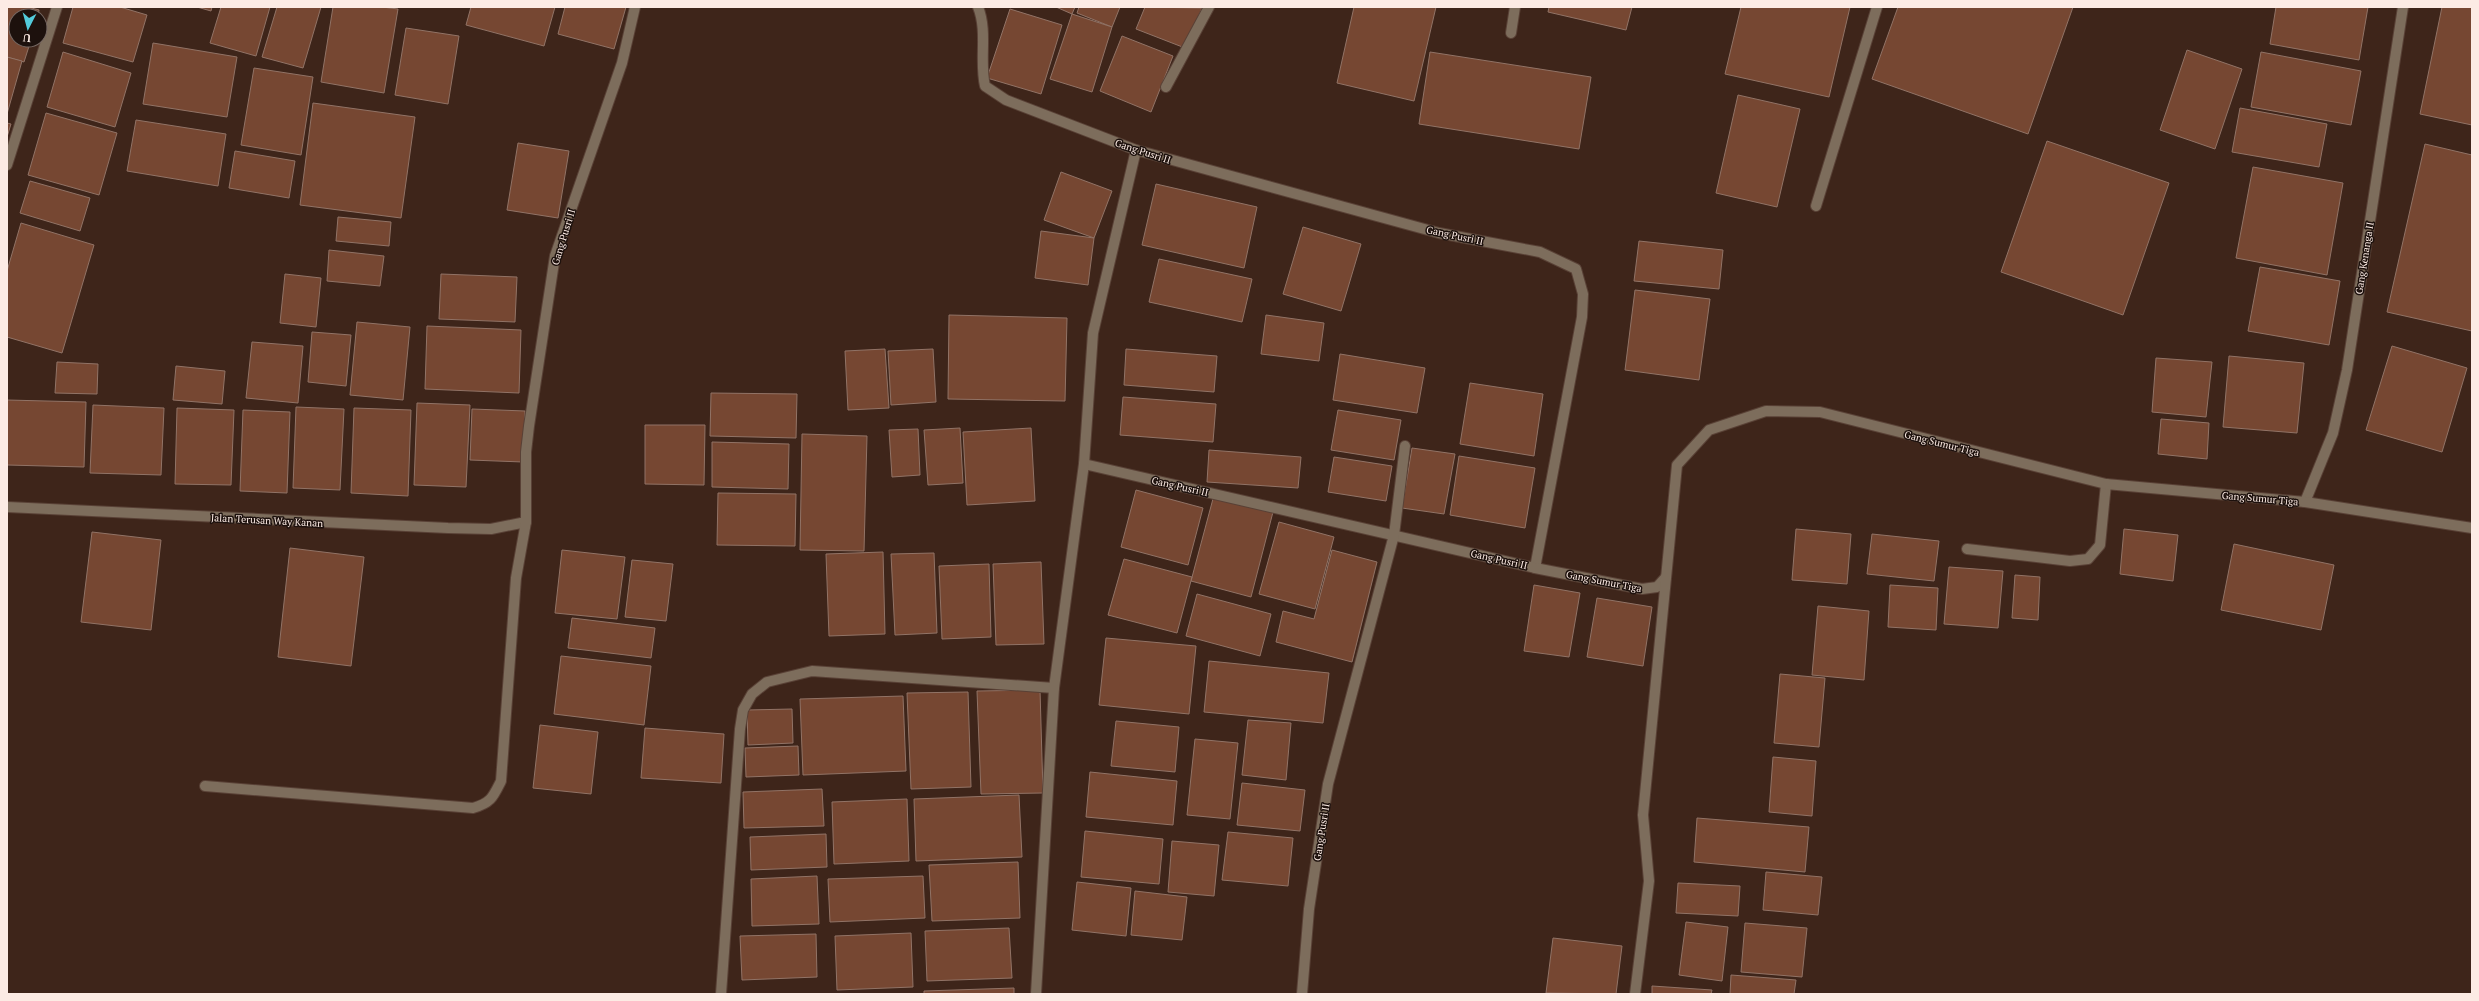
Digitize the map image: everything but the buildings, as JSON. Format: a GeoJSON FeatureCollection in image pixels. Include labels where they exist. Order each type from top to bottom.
{"type":"FeatureCollection","features":[{"type":"Feature","properties":{"kind":"street"},"geometry":{"type":"LineString","coordinates":[[7,165],[57,7]]}},
{"type":"Feature","properties":{"kind":"street","name":"Gang Pusri II"},"geometry":{"type":"LineString","coordinates":[[205,786],[472,808],[487,804],[502,781],[516,578],[526,522],[526,452],[555,256],[622,63],[635,7]]}},
{"type":"Feature","properties":{"kind":"street","name":"Gang Pusri II"},"geometry":{"type":"LineString","coordinates":[[978,7],[983,25],[982,74],[985,86],[1006,100],[1136,150],[1439,233],[1540,252],[1576,269],[1584,294],[1582,317],[1536,568],[1084,464]]}},
{"type":"Feature","properties":{"kind":"street"},"geometry":{"type":"LineString","coordinates":[[1166,88],[1209,7]]}},
{"type":"Feature","properties":{"kind":"street"},"geometry":{"type":"LineString","coordinates":[[1511,33],[1514,7]]}},
{"type":"Feature","properties":{"kind":"street"},"geometry":{"type":"LineString","coordinates":[[1816,206],[1877,7]]}},
{"type":"Feature","properties":{"kind":"street","name":"Gang Kenanga II"},"geometry":{"type":"LineString","coordinates":[[2305,502],[2333,433],[2347,370],[2403,7]]}},
{"type":"Feature","properties":{"kind":"street"},"geometry":{"type":"LineString","coordinates":[[1036,994],[1054,688],[1084,464],[1093,333],[1136,150]]}},
{"type":"Feature","properties":{"kind":"street","name":"Gang Sumur Tiga"},"geometry":{"type":"LineString","coordinates":[[1536,568],[1642,589],[1657,587],[1666,577],[1677,465],[1709,430],[1766,411],[1820,412],[2106,484],[2305,502],[2472,528]]}},
{"type":"Feature","properties":{"kind":"street"},"geometry":{"type":"LineString","coordinates":[[1394,535],[1406,446]]}},
{"type":"Feature","properties":{"kind":"street"},"geometry":{"type":"LineString","coordinates":[[1967,549],[2070,561],[2088,559],[2100,545],[2106,484]]}},
{"type":"Feature","properties":{"kind":"street","name":"Jalan Terusan Way Kanan"},"geometry":{"type":"LineString","coordinates":[[7,508],[448,528],[491,529],[526,522]]}},
{"type":"Feature","properties":{"kind":"street","name":"Gang Pusri II"},"geometry":{"type":"LineString","coordinates":[[1302,994],[1309,909],[1328,784],[1394,535]]}},
{"type":"Feature","properties":{"kind":"street"},"geometry":{"type":"LineString","coordinates":[[1635,994],[1650,881],[1643,815],[1666,577]]}},
{"type":"Feature","properties":{"kind":"street"},"geometry":{"type":"LineString","coordinates":[[721,994],[740,729],[743,710],[752,694],[767,682],[812,671],[1054,688]]}}]}
